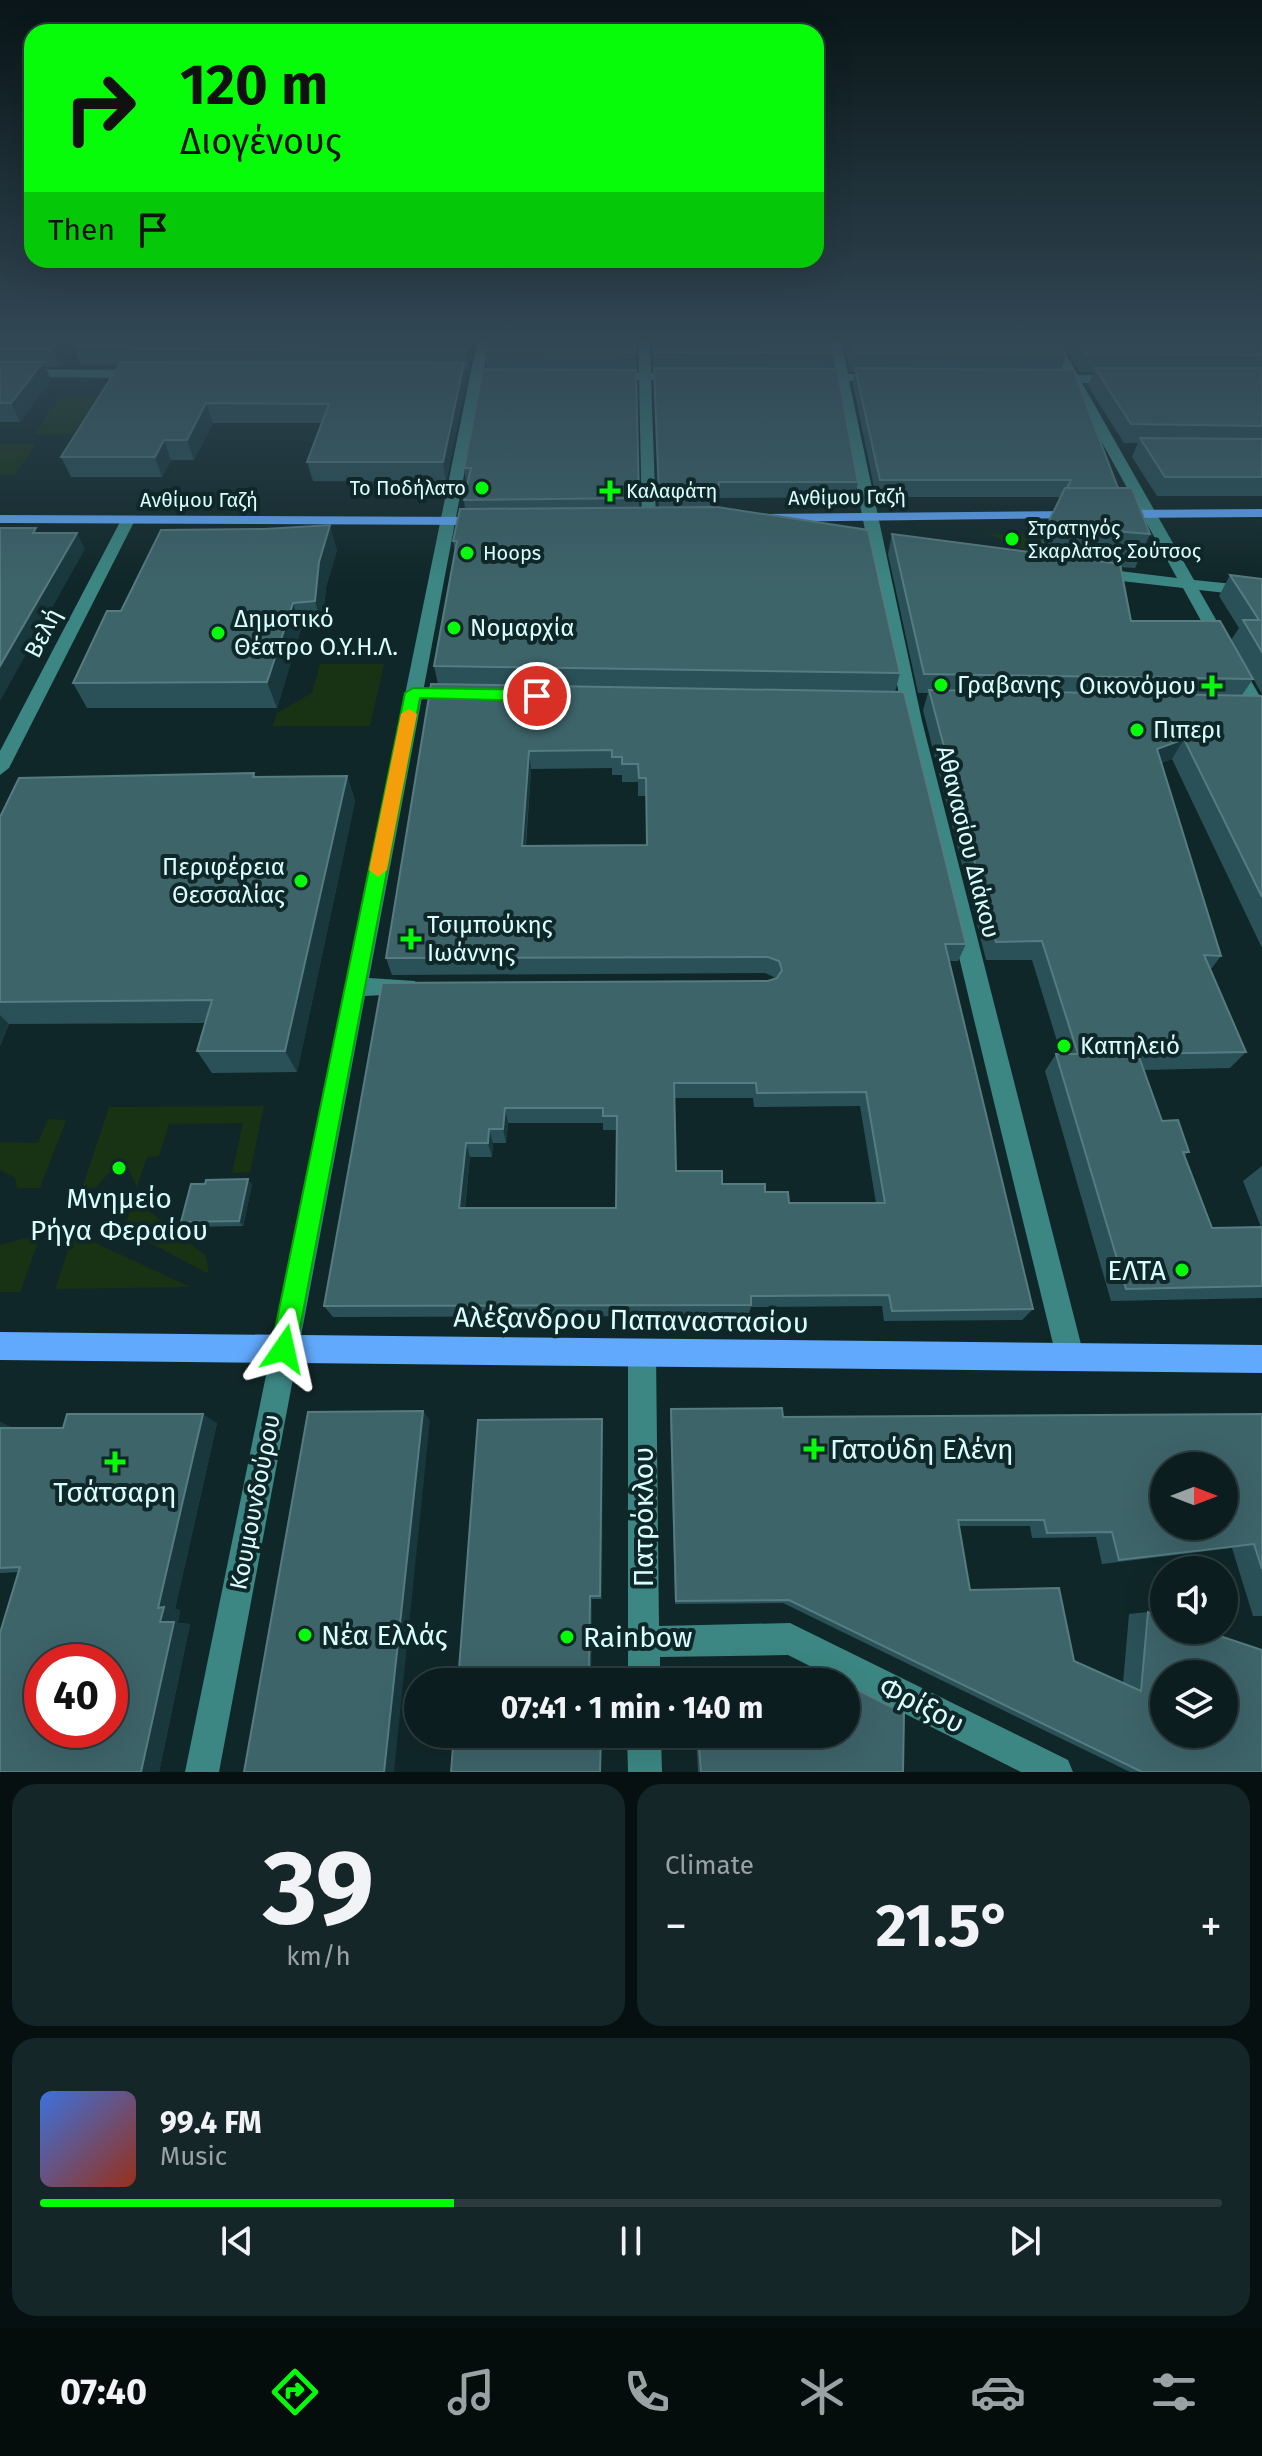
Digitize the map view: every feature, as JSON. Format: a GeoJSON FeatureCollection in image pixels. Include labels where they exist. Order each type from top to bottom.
{"type":"FeatureCollection","features":[{"type":"Feature","properties":{"kind":"main road","name":"Ανθίμου Γαζή"},"geometry":{"type":"LineString","coordinates":[[743,518],[1262,513]]}},
{"type":"Feature","properties":{"kind":"main road","name":"Ανθίμου Γαζή"},"geometry":{"type":"LineString","coordinates":[[0,519],[505,520]]}},
{"type":"Feature","properties":{"kind":"main road"},"geometry":{"type":"LineString","coordinates":[[633,519],[657,519]]}},
{"type":"Feature","properties":{"kind":"main road","name":"Αλέξανδρου Παπαναστασίου"},"geometry":{"type":"LineString","coordinates":[[0,1346],[1262,1359]]}},
{"type":"Feature","properties":{"kind":"street","name":"Κουμουνδούρου"},"geometry":{"type":"LineString","coordinates":[[202,1772],[355,987],[421,693],[447,521],[467,420]]}},
{"type":"Feature","properties":{"kind":"street"},"geometry":{"type":"LineString","coordinates":[[648,420],[657,519]]}},
{"type":"Feature","properties":{"kind":"street","name":"Αθανασίου Διάκου"},"geometry":{"type":"LineString","coordinates":[[850,420],[868,517],[880,545],[907,703],[1070,1356]]}},
{"type":"Feature","properties":{"kind":"street"},"geometry":{"type":"LineString","coordinates":[[1099,420],[1119,450],[1148,514],[1189,584],[1254,710]]}},
{"type":"Feature","properties":{"kind":"street","name":"Βελή"},"geometry":{"type":"LineString","coordinates":[[0,768],[128,520]]}},
{"type":"Feature","properties":{"kind":"street"},"geometry":{"type":"LineString","coordinates":[[1079,572],[1262,592]]}},
{"type":"Feature","properties":{"kind":"street"},"geometry":{"type":"LineString","coordinates":[[355,987],[434,987]]}},
{"type":"Feature","properties":{"kind":"street","name":"Πατρόκλου"},"geometry":{"type":"LineString","coordinates":[[642,1353],[644,1668]]}},
{"type":"Feature","properties":{"kind":"street","name":"Φρίξου"},"geometry":{"type":"LineString","coordinates":[[644,1642],[790,1639],[1056,1772]]}},
{"type":"Feature","properties":{"kind":"street"},"geometry":{"type":"LineString","coordinates":[[644,1748],[645,1772]]}},
{"type":"Feature","properties":{"kind":"green space"},"geometry":{"type":"Polygon","coordinates":[[[44,420],[82,420],[72,434],[34,434],[44,420]]]}},
{"type":"Feature","properties":{"kind":"green space"},"geometry":{"type":"Polygon","coordinates":[[[0,444],[36,444],[14,475],[0,475],[0,444]]]}},
{"type":"Feature","properties":{"kind":"green space"},"geometry":{"type":"Polygon","coordinates":[[[1047,533],[1037,555],[988,534],[1047,533]]]}},
{"type":"Feature","properties":{"kind":"green space"},"geometry":{"type":"Polygon","coordinates":[[[320,664],[384,664],[370,726],[273,726],[277,713],[312,693],[320,664]]]}},
{"type":"Feature","properties":{"kind":"green space"},"geometry":{"type":"Polygon","coordinates":[[[264,1106],[250,1172],[232,1173],[243,1123],[169,1124],[159,1156],[147,1157],[137,1187],[127,1166],[115,1166],[95,1188],[82,1188],[109,1107],[264,1106]]]}},
{"type":"Feature","properties":{"kind":"green space"},"geometry":{"type":"Polygon","coordinates":[[[48,1119],[66,1120],[40,1188],[17,1188],[15,1178],[0,1170],[0,1142],[38,1143],[48,1119]]]}},
{"type":"Feature","properties":{"kind":"green space"},"geometry":{"type":"Polygon","coordinates":[[[130,1210],[149,1211],[206,1256],[209,1274],[124,1229],[130,1210]]]}},
{"type":"Feature","properties":{"kind":"green space"},"geometry":{"type":"Polygon","coordinates":[[[74,1233],[190,1287],[55,1289],[74,1233]]]}},
{"type":"Feature","properties":{"kind":"green space"},"geometry":{"type":"Polygon","coordinates":[[[41,1234],[20,1292],[0,1292],[0,1245],[41,1234]]]}},
{"type":"Feature","properties":{"kind":"building"},"geometry":{"type":"Polygon","coordinates":[[[85,420],[197,420],[187,440],[164,440],[155,457],[61,457],[85,420]]]}},
{"type":"Feature","properties":{"kind":"building"},"geometry":{"type":"Polygon","coordinates":[[[323,420],[452,420],[443,462],[307,462],[323,420]]]}},
{"type":"Feature","properties":{"kind":"building"},"geometry":{"type":"Polygon","coordinates":[[[473,420],[637,420],[639,498],[464,500],[471,468],[464,468],[473,420]]]}},
{"type":"Feature","properties":{"kind":"building"},"geometry":{"type":"Polygon","coordinates":[[[656,420],[846,420],[858,482],[719,482],[718,496],[659,496],[656,420]]]}},
{"type":"Feature","properties":{"kind":"building"},"geometry":{"type":"Polygon","coordinates":[[[867,420],[1092,420],[1118,488],[1067,488],[1071,480],[880,480],[867,420]]]}},
{"type":"Feature","properties":{"kind":"building"},"geometry":{"type":"Polygon","coordinates":[[[1128,420],[1262,420],[1262,426],[1131,424],[1128,420]]]}},
{"type":"Feature","properties":{"kind":"building"},"geometry":{"type":"Polygon","coordinates":[[[1140,438],[1262,439],[1262,477],[1165,477],[1140,438]]]}},
{"type":"Feature","properties":{"kind":"building"},"geometry":{"type":"Polygon","coordinates":[[[1065,488],[1132,488],[1150,534],[1047,525],[1065,488]]]}},
{"type":"Feature","properties":{"kind":"building"},"geometry":{"type":"Polygon","coordinates":[[[717,507],[868,530],[900,673],[434,666],[460,509],[717,507]]]}},
{"type":"Feature","properties":{"kind":"building","name":"Δημοτικό Θέατρο Ο.Υ.Η.Λ."},"geometry":{"type":"Polygon","coordinates":[[[330,525],[319,562],[315,601],[293,603],[267,682],[73,683],[107,611],[121,611],[161,530],[330,525]]]}},
{"type":"Feature","properties":{"kind":"building"},"geometry":{"type":"Polygon","coordinates":[[[0,528],[36,528],[33,533],[77,533],[0,666],[0,528]]]}},
{"type":"Feature","properties":{"kind":"building"},"geometry":{"type":"Polygon","coordinates":[[[892,534],[1120,564],[1131,621],[1220,621],[1253,679],[924,674],[892,534]]]}},
{"type":"Feature","properties":{"kind":"building"},"geometry":{"type":"Polygon","coordinates":[[[1230,575],[1262,579],[1262,652],[1243,620],[1259,620],[1230,575]]]}},
{"type":"Feature","properties":{"kind":"building"},"geometry":{"type":"Polygon","coordinates":[[[431,684],[904,692],[966,944],[945,944],[1033,1309],[892,1311],[889,1295],[751,1296],[751,1305],[324,1306],[382,983],[768,981],[777,978],[782,970],[779,961],[768,957],[386,958],[431,684]],[[612,750],[529,751],[522,846],[647,845],[646,778],[639,778],[638,764],[622,764],[622,757],[612,757],[612,750]],[[674,1083],[676,1171],[722,1171],[722,1184],[765,1184],[765,1192],[788,1192],[789,1203],[885,1203],[866,1092],[757,1093],[756,1083],[674,1083]],[[505,1108],[503,1129],[489,1129],[488,1143],[466,1143],[459,1208],[616,1208],[617,1116],[603,1116],[603,1108],[505,1108]]]}},
{"type":"Feature","properties":{"kind":"building"},"geometry":{"type":"Polygon","coordinates":[[[929,690],[1262,696],[1262,897],[1184,739],[1157,749],[1221,956],[1204,955],[1246,1052],[1138,1054],[1162,1121],[1178,1120],[1189,1152],[1183,1152],[1212,1228],[1262,1227],[1262,1286],[1126,1289],[1056,1054],[1078,1054],[1042,941],[996,942],[929,690]]]}},
{"type":"Feature","properties":{"kind":"building"},"geometry":{"type":"Polygon","coordinates":[[[254,773],[253,777],[347,776],[285,1051],[197,1051],[212,1000],[0,1002],[0,817],[19,778],[254,773]]]}},
{"type":"Feature","properties":{"kind":"building"},"geometry":{"type":"Polygon","coordinates":[[[248,1179],[239,1221],[181,1222],[191,1184],[205,1184],[206,1180],[248,1179]]]}},
{"type":"Feature","properties":{"kind":"building"},"geometry":{"type":"Polygon","coordinates":[[[782,1408],[783,1417],[1262,1414],[1262,1569],[1254,1544],[1119,1560],[1112,1532],[1047,1533],[1044,1520],[958,1520],[970,1590],[1059,1588],[1074,1661],[1141,1691],[1148,1612],[1150,1644],[1238,1642],[1262,1650],[1262,1772],[1142,1772],[789,1600],[676,1601],[671,1409],[782,1408]]]}},
{"type":"Feature","properties":{"kind":"building"},"geometry":{"type":"Polygon","coordinates":[[[423,1411],[384,1772],[244,1772],[308,1412],[423,1411]]]}},
{"type":"Feature","properties":{"kind":"building"},"geometry":{"type":"Polygon","coordinates":[[[67,1414],[203,1414],[158,1608],[164,1607],[160,1622],[174,1622],[141,1772],[0,1772],[0,1633],[20,1567],[0,1568],[0,1428],[63,1428],[67,1414]]]}},
{"type":"Feature","properties":{"kind":"building"},"geometry":{"type":"Polygon","coordinates":[[[602,1419],[600,1596],[590,1596],[589,1668],[459,1668],[478,1420],[602,1419]]]}},
{"type":"Feature","properties":{"kind":"building"},"geometry":{"type":"Polygon","coordinates":[[[860,1691],[904,1713],[903,1772],[701,1772],[699,1748],[860,1748],[860,1691]]]}},
{"type":"Feature","properties":{"kind":"building"},"geometry":{"type":"Polygon","coordinates":[[[453,1748],[601,1748],[600,1772],[451,1772],[453,1748]]]}},
{"type":"Feature","properties":{"kind":"slow traffic"},"geometry":{"type":"LineString","coordinates":[[378,870],[409,714]]}},
{"type":"Feature","properties":{"kind":"place","name":"Το Ποδήλατο"},"geometry":{"type":"Point","coordinates":[482,488]}},
{"type":"Feature","properties":{"kind":"place","name":"Καλαφάτη"},"geometry":{"type":"Point","coordinates":[610,491]}},
{"type":"Feature","properties":{"kind":"place","name":"Στρατηγός Σκαρλάτος Σούτσος"},"geometry":{"type":"Point","coordinates":[1012,539]}},
{"type":"Feature","properties":{"kind":"place","name":"Hoops"},"geometry":{"type":"Point","coordinates":[467,553]}},
{"type":"Feature","properties":{"kind":"place","name":"Νομαρχία"},"geometry":{"type":"Point","coordinates":[454,628]}},
{"type":"Feature","properties":{"kind":"place","name":"Δημοτικό Θέατρο Ο.Υ.Η.Λ."},"geometry":{"type":"Point","coordinates":[218,633]}},
{"type":"Feature","properties":{"kind":"place","name":"Γραβανης"},"geometry":{"type":"Point","coordinates":[941,685]}},
{"type":"Feature","properties":{"kind":"place","name":"Οικονόμου"},"geometry":{"type":"Point","coordinates":[1212,686]}},
{"type":"Feature","properties":{"kind":"place","name":"Πιπερι"},"geometry":{"type":"Point","coordinates":[1137,730]}},
{"type":"Feature","properties":{"kind":"place","name":"Περιφέρεια Θεσσαλίας"},"geometry":{"type":"Point","coordinates":[301,881]}},
{"type":"Feature","properties":{"kind":"place","name":"Τσιμπούκης Ιωάννης"},"geometry":{"type":"Point","coordinates":[411,939]}},
{"type":"Feature","properties":{"kind":"place","name":"Καπηλειό"},"geometry":{"type":"Point","coordinates":[1064,1046]}},
{"type":"Feature","properties":{"kind":"place","name":"Μνημείο Ρήγα Φεραίου"},"geometry":{"type":"Point","coordinates":[119,1168]}},
{"type":"Feature","properties":{"kind":"place","name":"ΕΛΤΑ"},"geometry":{"type":"Point","coordinates":[1182,1270]}},
{"type":"Feature","properties":{"kind":"place","name":"Γατούδη Ελένη"},"geometry":{"type":"Point","coordinates":[814,1449]}},
{"type":"Feature","properties":{"kind":"place","name":"Τσάτσαρη"},"geometry":{"type":"Point","coordinates":[115,1462]}},
{"type":"Feature","properties":{"kind":"place","name":"Νέα Ελλάς"},"geometry":{"type":"Point","coordinates":[305,1635]}},
{"type":"Feature","properties":{"kind":"place","name":"Rainbow"},"geometry":{"type":"Point","coordinates":[567,1637]}},
{"type":"Feature","properties":{"kind":"route"},"geometry":{"type":"LineString","coordinates":[[284,1349],[413,693],[537,696]]}}]}
